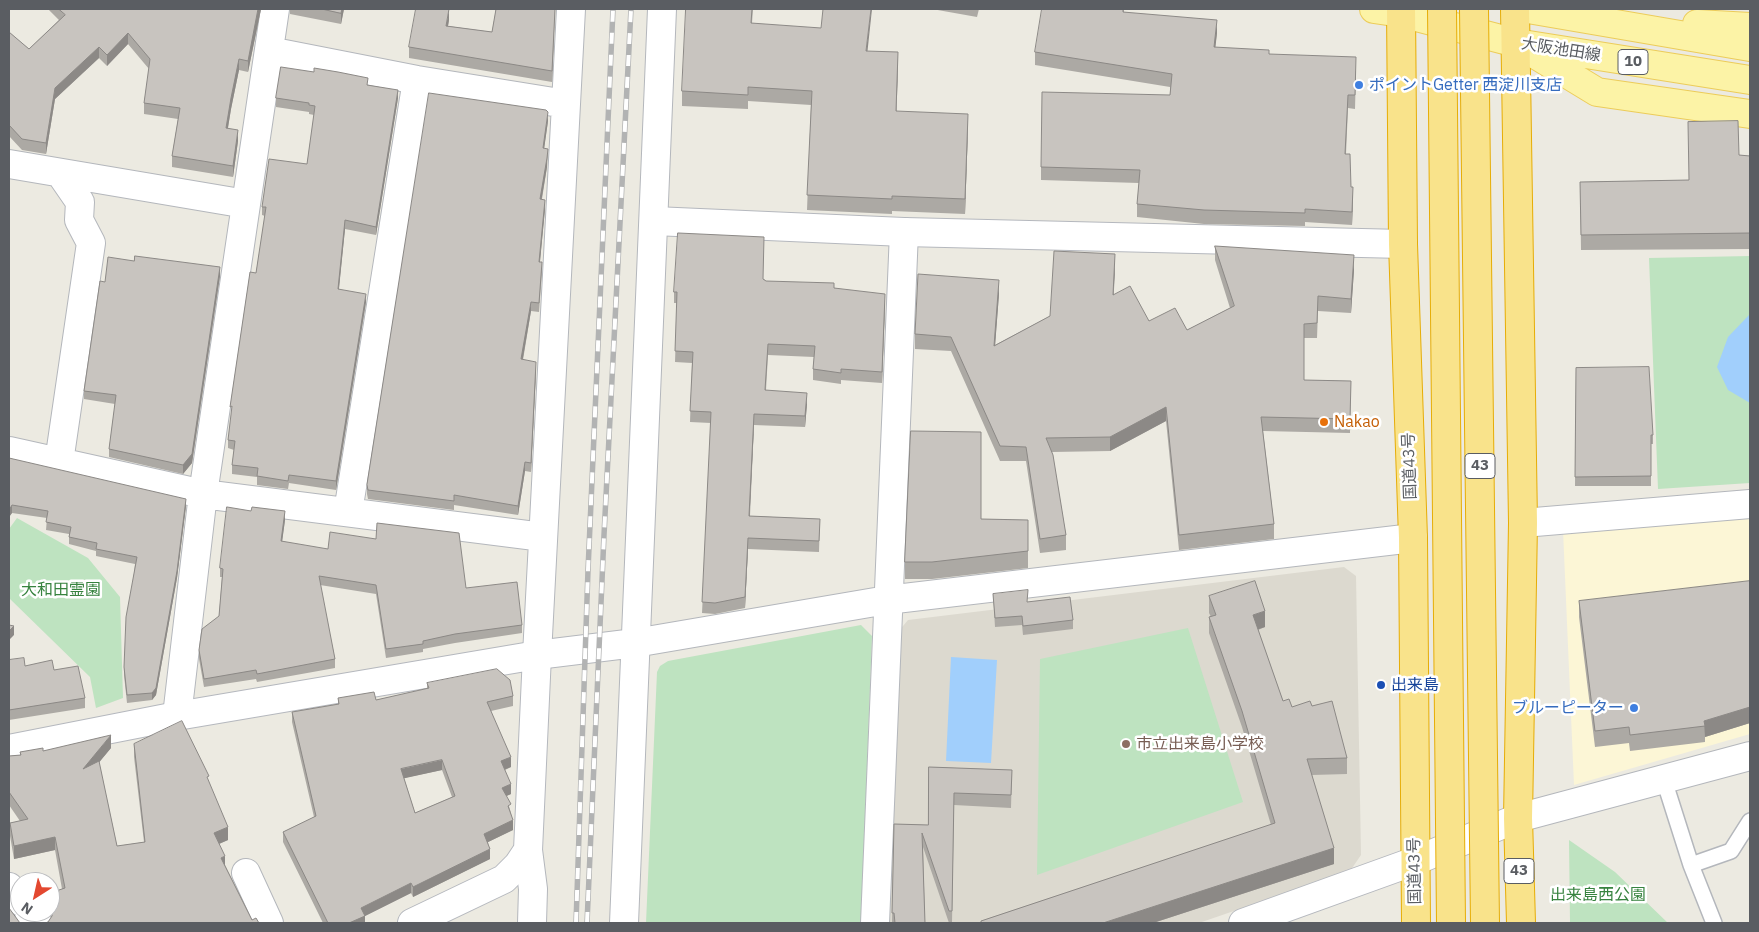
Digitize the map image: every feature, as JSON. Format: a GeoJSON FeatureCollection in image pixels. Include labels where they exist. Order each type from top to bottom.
{"type":"FeatureCollection","features":[{"type":"Feature","properties":{"kind":"highway","name":"43"},"geometry":{"type":"LineString","coordinates":[[1442,9],[1451,923]]}},
{"type":"Feature","properties":{"kind":"highway","name":"43"},"geometry":{"type":"LineString","coordinates":[[1474,9],[1485,923]]}},
{"type":"Feature","properties":{"kind":"highway","name":"43"},"geometry":{"type":"LineString","coordinates":[[1515,9],[1523,523],[1518,818],[1521,923]]}},
{"type":"Feature","properties":{"kind":"highway","name":"国道43号"},"geometry":{"type":"LineString","coordinates":[[1401,11],[1403,244],[1413,538],[1416,923]]}},
{"type":"Feature","properties":{"kind":"main road","name":"大阪池田線"},"geometry":{"type":"LineString","coordinates":[[1374,9],[1401,11],[1516,43],[1750,80]]}},
{"type":"Feature","properties":{"kind":"main road"},"geometry":{"type":"LineString","coordinates":[[1528,9],[1590,20],[1746,27]]}},
{"type":"Feature","properties":{"kind":"main road"},"geometry":{"type":"LineString","coordinates":[[1516,43],[1597,92],[1750,114]]}},
{"type":"Feature","properties":{"kind":"street"},"geometry":{"type":"LineString","coordinates":[[177,716],[203,494],[275,9]]}},
{"type":"Feature","properties":{"kind":"street"},"geometry":{"type":"LineString","coordinates":[[532,923],[533,889],[528,850],[572,9]]}},
{"type":"Feature","properties":{"kind":"street"},"geometry":{"type":"LineString","coordinates":[[624,923],[662,9]]}},
{"type":"Feature","properties":{"kind":"street"},"geometry":{"type":"LineString","coordinates":[[269,51],[417,80],[566,104]]}},
{"type":"Feature","properties":{"kind":"street"},"geometry":{"type":"LineString","coordinates":[[348,512],[417,80]]}},
{"type":"Feature","properties":{"kind":"street"},"geometry":{"type":"LineString","coordinates":[[9,164],[246,204]]}},
{"type":"Feature","properties":{"kind":"street"},"geometry":{"type":"LineString","coordinates":[[59,462],[91,243],[78,220],[80,202],[60,173]]}},
{"type":"Feature","properties":{"kind":"street"},"geometry":{"type":"LineString","coordinates":[[654,221],[904,232],[1403,244]]}},
{"type":"Feature","properties":{"kind":"street"},"geometry":{"type":"LineString","coordinates":[[875,923],[887,600],[904,232]]}},
{"type":"Feature","properties":{"kind":"street"},"geometry":{"type":"LineString","coordinates":[[9,451],[203,494],[543,537]]}},
{"type":"Feature","properties":{"kind":"street"},"geometry":{"type":"LineString","coordinates":[[1523,523],[1750,504]]}},
{"type":"Feature","properties":{"kind":"street"},"geometry":{"type":"LineString","coordinates":[[9,749],[177,716],[537,654],[635,643],[887,600],[1413,538]]}},
{"type":"Feature","properties":{"kind":"street"},"geometry":{"type":"LineString","coordinates":[[1243,923],[1415,862],[1518,818],[1750,756]]}},
{"type":"Feature","properties":{"kind":"street"},"geometry":{"type":"LineString","coordinates":[[412,923],[504,878],[518,865],[528,850]]}},
{"type":"Feature","properties":{"kind":"street"},"geometry":{"type":"LineString","coordinates":[[246,873],[269,923]]}},
{"type":"Feature","properties":{"kind":"lane"},"geometry":{"type":"LineString","coordinates":[[1664,780],[1691,865],[1714,923]]}},
{"type":"Feature","properties":{"kind":"lane"},"geometry":{"type":"LineString","coordinates":[[1691,865],[1731,851],[1750,821]]}},
{"type":"Feature","properties":{"kind":"shaded area"},"geometry":{"type":"Polygon","coordinates":[[[1750,509],[1750,734],[1574,785],[1563,530],[1750,509]]]}},
{"type":"Feature","properties":{"kind":"shaded area","name":"市立出来島小学校"},"geometry":{"type":"Polygon","coordinates":[[[1344,567],[1356,576],[1361,855],[1350,871],[1199,923],[886,923],[898,632],[908,620],[1344,567]]]}},
{"type":"Feature","properties":{"kind":"green space"},"geometry":{"type":"Polygon","coordinates":[[[1750,256],[1750,483],[1658,489],[1649,258],[1750,256]]]}},
{"type":"Feature","properties":{"kind":"green space","name":"大和田霊園"},"geometry":{"type":"Polygon","coordinates":[[[17,518],[88,558],[120,597],[123,698],[96,708],[90,677],[9,598],[9,529],[17,518]]]}},
{"type":"Feature","properties":{"kind":"green space"},"geometry":{"type":"Polygon","coordinates":[[[861,625],[872,636],[861,923],[646,923],[657,672],[660,666],[668,661],[861,625]]]}},
{"type":"Feature","properties":{"kind":"green space"},"geometry":{"type":"Polygon","coordinates":[[[1188,628],[1243,802],[1037,875],[1040,659],[1188,628]]]}},
{"type":"Feature","properties":{"kind":"green space","name":"出来島西公園"},"geometry":{"type":"Polygon","coordinates":[[[1569,840],[1615,872],[1668,923],[1570,923],[1569,840]]]}},
{"type":"Feature","properties":{"kind":"water"},"geometry":{"type":"Polygon","coordinates":[[[1750,314],[1750,403],[1728,390],[1717,367],[1728,337],[1750,314]]]}},
{"type":"Feature","properties":{"kind":"water"},"geometry":{"type":"Polygon","coordinates":[[[951,657],[997,660],[991,763],[946,761],[951,657]]]}},
{"type":"Feature","properties":{"kind":"building"},"geometry":{"type":"Polygon","coordinates":[[[59,9],[258,9],[248,61],[239,59],[226,128],[238,130],[233,166],[172,156],[180,108],[144,103],[150,59],[128,33],[107,55],[99,47],[55,88],[46,143],[22,139],[9,125],[9,32],[29,49],[65,15],[59,9]]]}},
{"type":"Feature","properties":{"kind":"building"},"geometry":{"type":"Polygon","coordinates":[[[322,9],[342,9],[341,13],[322,9]]]}},
{"type":"Feature","properties":{"kind":"building"},"geometry":{"type":"Polygon","coordinates":[[[416,9],[449,9],[446,26],[492,32],[496,9],[555,9],[552,71],[409,47],[416,9]]]}},
{"type":"Feature","properties":{"kind":"building"},"geometry":{"type":"Polygon","coordinates":[[[686,9],[752,9],[751,23],[821,28],[823,9],[871,9],[866,51],[898,52],[896,111],[968,114],[965,199],[892,196],[892,199],[807,195],[812,91],[748,87],[748,95],[682,91],[686,9]]]}},
{"type":"Feature","properties":{"kind":"building"},"geometry":{"type":"Polygon","coordinates":[[[1042,9],[1123,9],[1123,12],[1217,20],[1214,47],[1269,50],[1269,54],[1356,57],[1355,95],[1348,95],[1345,154],[1350,154],[1351,187],[1353,187],[1352,212],[1305,209],[1305,213],[1204,210],[1137,204],[1140,170],[1041,167],[1042,92],[1170,95],[1172,74],[1035,52],[1042,9]]]}},
{"type":"Feature","properties":{"kind":"building"},"geometry":{"type":"Polygon","coordinates":[[[281,67],[314,72],[314,68],[338,72],[368,78],[367,85],[398,90],[376,227],[345,220],[338,289],[366,294],[336,481],[289,475],[288,481],[257,476],[258,468],[232,465],[235,441],[228,440],[232,406],[230,407],[250,272],[256,273],[266,207],[262,207],[269,159],[307,164],[315,106],[309,105],[309,103],[276,98],[281,67]]]}},
{"type":"Feature","properties":{"kind":"building"},"geometry":{"type":"Polygon","coordinates":[[[429,93],[546,110],[548,112],[543,148],[548,149],[540,199],[545,200],[539,262],[542,262],[539,303],[531,302],[521,359],[536,362],[531,463],[525,462],[518,506],[454,495],[454,501],[368,490],[367,485],[429,93]]]}},
{"type":"Feature","properties":{"kind":"building"},"geometry":{"type":"Polygon","coordinates":[[[1738,121],[1739,155],[1750,156],[1750,233],[1581,235],[1580,182],[1689,180],[1688,122],[1738,121]]]}},
{"type":"Feature","properties":{"kind":"building"},"geometry":{"type":"Polygon","coordinates":[[[678,233],[764,237],[763,279],[766,281],[834,283],[834,288],[885,294],[882,372],[841,369],[841,373],[813,369],[815,346],[768,344],[765,390],[807,393],[805,416],[754,414],[749,516],[820,519],[819,541],[748,538],[745,597],[715,603],[702,602],[711,412],[690,411],[693,352],[675,351],[677,292],[674,292],[678,233]]]}},
{"type":"Feature","properties":{"kind":"building"},"geometry":{"type":"Polygon","coordinates":[[[1215,246],[1354,255],[1351,299],[1318,296],[1317,323],[1304,324],[1304,380],[1351,381],[1350,419],[1261,417],[1274,524],[1179,535],[1166,407],[1110,437],[1046,438],[1053,455],[1066,535],[1040,539],[1026,447],[1000,446],[951,337],[915,334],[918,274],[999,280],[994,346],[1050,316],[1054,251],[1115,254],[1113,295],[1130,286],[1149,321],[1175,308],[1187,330],[1234,306],[1215,246]]]}},
{"type":"Feature","properties":{"kind":"building"},"geometry":{"type":"Polygon","coordinates":[[[135,256],[220,267],[192,454],[183,465],[109,449],[116,395],[84,391],[100,281],[105,282],[108,257],[134,261],[135,256]]]}},
{"type":"Feature","properties":{"kind":"building"},"geometry":{"type":"Polygon","coordinates":[[[1649,367],[1653,435],[1651,435],[1651,476],[1575,477],[1576,368],[1649,367]]]}},
{"type":"Feature","properties":{"kind":"building"},"geometry":{"type":"Polygon","coordinates":[[[911,431],[981,432],[981,519],[1028,520],[1028,551],[932,562],[905,562],[911,431]]]}},
{"type":"Feature","properties":{"kind":"building"},"geometry":{"type":"Polygon","coordinates":[[[9,458],[186,499],[177,571],[156,688],[152,693],[127,695],[124,667],[126,617],[137,557],[96,549],[97,543],[69,537],[71,527],[46,522],[48,511],[12,505],[9,510],[9,458]]]}},
{"type":"Feature","properties":{"kind":"building"},"geometry":{"type":"Polygon","coordinates":[[[227,507],[251,511],[252,507],[285,511],[281,541],[328,549],[330,532],[376,539],[377,523],[459,533],[466,588],[517,582],[522,625],[455,634],[423,641],[423,644],[386,649],[376,585],[319,576],[335,659],[257,674],[256,670],[204,679],[199,650],[202,629],[219,616],[223,569],[220,568],[227,507]]]}},
{"type":"Feature","properties":{"kind":"building"},"geometry":{"type":"Polygon","coordinates":[[[1255,581],[1265,611],[1253,615],[1283,701],[1289,699],[1292,707],[1310,701],[1312,706],[1332,701],[1347,758],[1307,759],[1334,848],[1103,923],[981,923],[981,921],[1275,823],[1242,711],[1209,617],[1216,615],[1209,596],[1255,581]]]}},
{"type":"Feature","properties":{"kind":"building"},"geometry":{"type":"Polygon","coordinates":[[[1750,581],[1750,707],[1704,721],[1705,726],[1630,735],[1629,727],[1595,731],[1579,601],[1750,581]]]}},
{"type":"Feature","properties":{"kind":"building"},"geometry":{"type":"Polygon","coordinates":[[[1028,590],[1027,602],[1070,597],[1073,620],[1023,626],[1022,616],[995,618],[993,594],[1028,590]]]}},
{"type":"Feature","properties":{"kind":"building"},"geometry":{"type":"Polygon","coordinates":[[[24,658],[25,666],[52,660],[54,670],[78,666],[85,698],[9,710],[9,660],[24,658]]]}},
{"type":"Feature","properties":{"kind":"building"},"geometry":{"type":"Polygon","coordinates":[[[497,669],[510,680],[513,696],[487,702],[511,757],[501,761],[511,784],[502,788],[511,804],[508,806],[513,820],[484,834],[490,849],[413,887],[411,883],[361,908],[365,916],[349,923],[328,923],[283,832],[316,816],[292,712],[339,704],[338,698],[374,692],[376,700],[429,688],[427,683],[497,669]],[[442,760],[401,769],[415,813],[455,796],[442,760]]]}},
{"type":"Feature","properties":{"kind":"building"},"geometry":{"type":"Polygon","coordinates":[[[182,721],[209,776],[207,777],[228,827],[214,833],[225,856],[221,858],[252,920],[256,918],[259,923],[45,923],[60,922],[60,890],[65,888],[55,837],[14,846],[10,823],[28,819],[9,792],[9,756],[21,755],[20,752],[43,748],[43,751],[111,735],[83,769],[99,761],[117,846],[145,842],[134,744],[182,721]]]}},
{"type":"Feature","properties":{"kind":"building"},"geometry":{"type":"Polygon","coordinates":[[[929,767],[1012,770],[1011,795],[954,793],[952,911],[949,911],[922,833],[925,923],[895,923],[894,913],[892,913],[894,824],[928,825],[929,767]]]}},
{"type":"Feature","properties":{"kind":"building"},"geometry":{"type":"Polygon","coordinates":[[[9,908],[10,922],[20,923],[9,923],[9,908]]]}},
{"type":"Feature","properties":{"kind":"railway"},"geometry":{"type":"LineString","coordinates":[[576,923],[588,570],[613,9]]}},
{"type":"Feature","properties":{"kind":"railway"},"geometry":{"type":"LineString","coordinates":[[587,923],[604,535],[631,9]]}},
{"type":"Feature","properties":{"kind":"place","name":"ポイントGetter 西淀川支店"},"geometry":{"type":"Point","coordinates":[1359,85]}},
{"type":"Feature","properties":{"kind":"place","name":"Nakao"},"geometry":{"type":"Point","coordinates":[1324,422]}},
{"type":"Feature","properties":{"kind":"place","name":"出来島"},"geometry":{"type":"Point","coordinates":[1381,685]}},
{"type":"Feature","properties":{"kind":"place","name":"ブルーピーター"},"geometry":{"type":"Point","coordinates":[1634,708]}},
{"type":"Feature","properties":{"kind":"place","name":"市立出来島小学校"},"geometry":{"type":"Point","coordinates":[1126,744]}}]}
